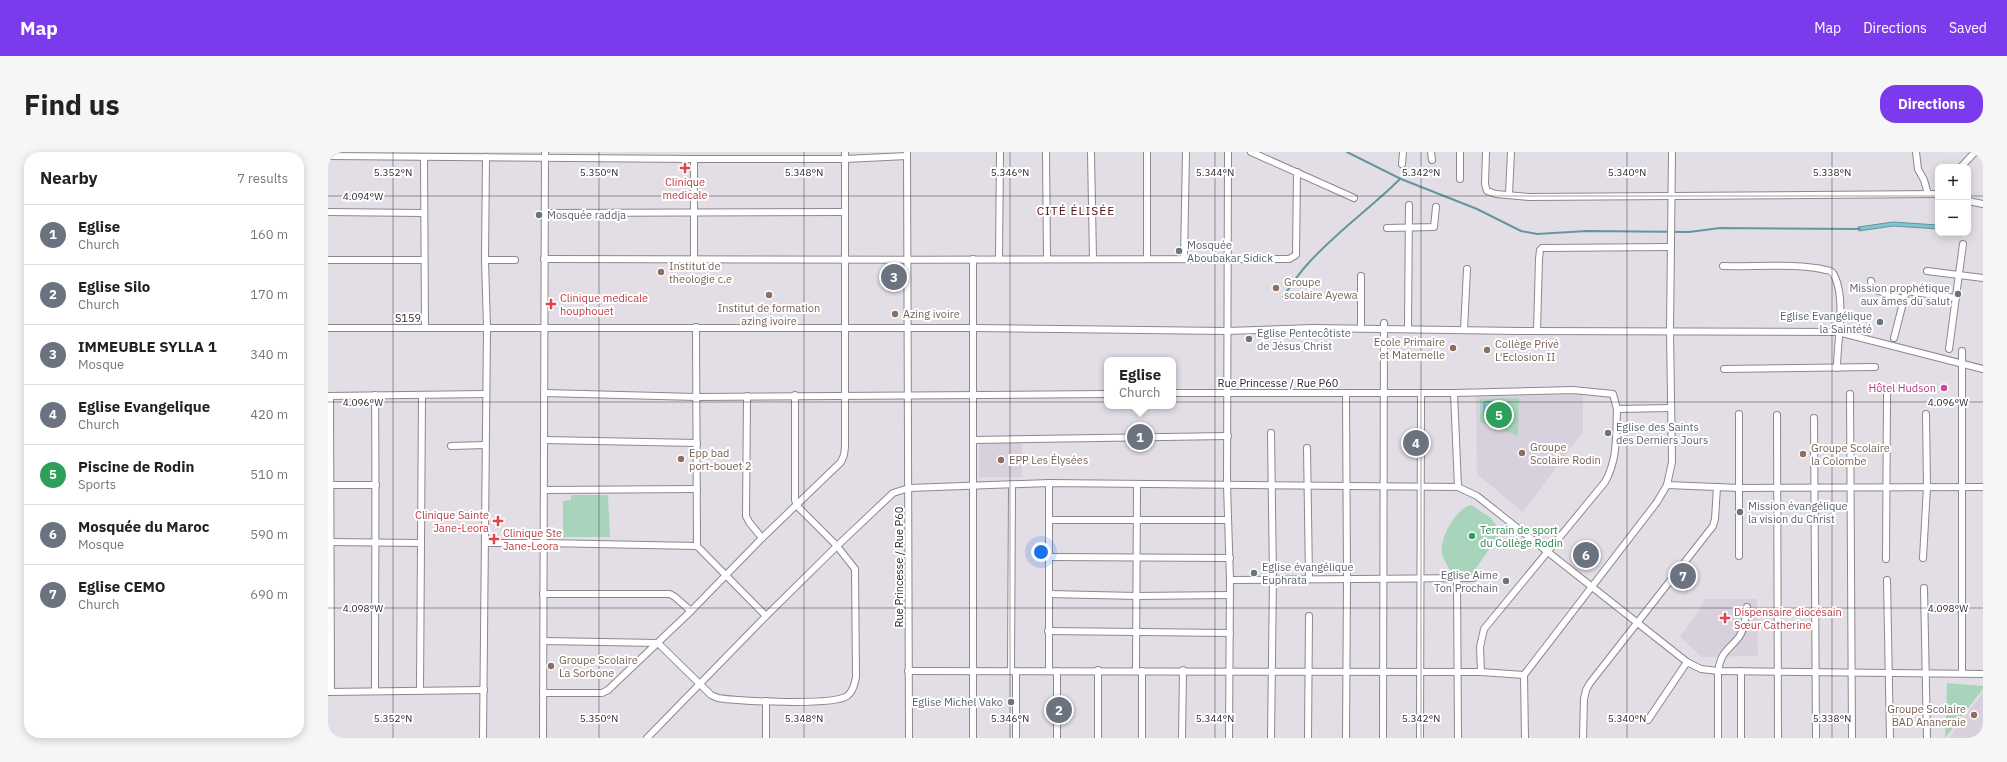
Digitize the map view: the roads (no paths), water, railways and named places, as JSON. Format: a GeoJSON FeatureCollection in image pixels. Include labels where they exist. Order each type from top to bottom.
{"type":"FeatureCollection","features":[{"type":"Feature","properties":{"kind":"street"},"geometry":{"type":"LineString","coordinates":[[999,259],[1000,152]]}},
{"type":"Feature","properties":{"kind":"street"},"geometry":{"type":"LineString","coordinates":[[1046,152],[1047,258]]}},
{"type":"Feature","properties":{"kind":"street"},"geometry":{"type":"LineString","coordinates":[[1091,152],[1093,259]]}},
{"type":"Feature","properties":{"kind":"street"},"geometry":{"type":"LineString","coordinates":[[1147,152],[1147,259]]}},
{"type":"Feature","properties":{"kind":"street"},"geometry":{"type":"LineString","coordinates":[[1184,259],[1186,152]]}},
{"type":"Feature","properties":{"kind":"street"},"geometry":{"type":"LineString","coordinates":[[1228,152],[1227,485],[1230,558],[1229,738]]}},
{"type":"Feature","properties":{"kind":"street"},"geometry":{"type":"LineString","coordinates":[[1251,152],[1354,198]]}},
{"type":"Feature","properties":{"kind":"street"},"geometry":{"type":"LineString","coordinates":[[1402,164],[1403,152]]}},
{"type":"Feature","properties":{"kind":"street"},"geometry":{"type":"LineString","coordinates":[[1431,152],[1432,160]]}},
{"type":"Feature","properties":{"kind":"street"},"geometry":{"type":"LineString","coordinates":[[1460,152],[1460,179]]}},
{"type":"Feature","properties":{"kind":"street"},"geometry":{"type":"LineString","coordinates":[[1486,152],[1485,184],[1487,191],[1496,194],[1529,197],[1935,193]]}},
{"type":"Feature","properties":{"kind":"street"},"geometry":{"type":"LineString","coordinates":[[1509,194],[1511,152]]}},
{"type":"Feature","properties":{"kind":"street"},"geometry":{"type":"LineString","coordinates":[[1524,738],[1524,675],[1657,502],[1667,485],[1672,462],[1670,331],[1672,152]]}},
{"type":"Feature","properties":{"kind":"street"},"geometry":{"type":"LineString","coordinates":[[1916,152],[1918,169],[1924,180],[1928,194]]}},
{"type":"Feature","properties":{"kind":"street"},"geometry":{"type":"LineString","coordinates":[[1964,164],[1975,152]]}},
{"type":"Feature","properties":{"kind":"street"},"geometry":{"type":"LineString","coordinates":[[328,156],[424,158],[545,154],[694,159],[907,154]]}},
{"type":"Feature","properties":{"kind":"street"},"geometry":{"type":"LineString","coordinates":[[543,738],[545,154]]}},
{"type":"Feature","properties":{"kind":"street","name":"Rue Princesse / Rue P60"},"geometry":{"type":"LineString","coordinates":[[907,154],[909,738]]}},
{"type":"Feature","properties":{"kind":"street"},"geometry":{"type":"LineString","coordinates":[[543,692],[605,692],[691,611],[762,538],[797,506],[841,462],[844,455],[845,396],[845,155]]}},
{"type":"Feature","properties":{"kind":"street"},"geometry":{"type":"LineString","coordinates":[[483,738],[487,328],[485,260],[486,157]]}},
{"type":"Feature","properties":{"kind":"street"},"geometry":{"type":"LineString","coordinates":[[424,158],[423,260],[425,328]]}},
{"type":"Feature","properties":{"kind":"street"},"geometry":{"type":"LineString","coordinates":[[694,159],[694,260]]}},
{"type":"Feature","properties":{"kind":"street"},"geometry":{"type":"LineString","coordinates":[[544,259],[973,260],[1047,258],[1289,260],[1296,255],[1297,172]]}},
{"type":"Feature","properties":{"kind":"street"},"geometry":{"type":"LineString","coordinates":[[1971,201],[1983,204]]}},
{"type":"Feature","properties":{"kind":"street"},"geometry":{"type":"LineString","coordinates":[[1408,329],[1409,205]]}},
{"type":"Feature","properties":{"kind":"street"},"geometry":{"type":"LineString","coordinates":[[1387,228],[1434,227],[1436,207]]}},
{"type":"Feature","properties":{"kind":"street"},"geometry":{"type":"LineString","coordinates":[[328,212],[423,213]]}},
{"type":"Feature","properties":{"kind":"street"},"geometry":{"type":"LineString","coordinates":[[544,214],[844,212]]}},
{"type":"Feature","properties":{"kind":"street"},"geometry":{"type":"LineString","coordinates":[[1949,349],[1964,244]]}},
{"type":"Feature","properties":{"kind":"street"},"geometry":{"type":"LineString","coordinates":[[1537,331],[1539,259],[1540,250],[1542,248],[1671,247]]}},
{"type":"Feature","properties":{"kind":"street"},"geometry":{"type":"LineString","coordinates":[[328,260],[423,260]]}},
{"type":"Feature","properties":{"kind":"street"},"geometry":{"type":"LineString","coordinates":[[485,260],[515,260]]}},
{"type":"Feature","properties":{"kind":"street"},"geometry":{"type":"LineString","coordinates":[[973,260],[975,328],[973,396],[975,485],[973,738]]}},
{"type":"Feature","properties":{"kind":"street"},"geometry":{"type":"LineString","coordinates":[[1723,266],[1799,267],[1827,270],[1835,276],[1838,290],[1837,368]]}},
{"type":"Feature","properties":{"kind":"street"},"geometry":{"type":"LineString","coordinates":[[1464,330],[1467,269]]}},
{"type":"Feature","properties":{"kind":"street"},"geometry":{"type":"LineString","coordinates":[[1927,271],[1983,278]]}},
{"type":"Feature","properties":{"kind":"street"},"geometry":{"type":"LineString","coordinates":[[1361,276],[1361,328]]}},
{"type":"Feature","properties":{"kind":"street"},"geometry":{"type":"LineString","coordinates":[[1871,280],[1872,287],[1876,290],[1903,299]]}},
{"type":"Feature","properties":{"kind":"street"},"geometry":{"type":"LineString","coordinates":[[1894,338],[1906,291],[1908,290],[1956,298]]}},
{"type":"Feature","properties":{"kind":"street"},"geometry":{"type":"LineString","coordinates":[[1383,738],[1384,326]]}},
{"type":"Feature","properties":{"kind":"street","name":"S159"},"geometry":{"type":"LineString","coordinates":[[328,328],[696,327],[1227,331],[1361,328],[1384,326],[1408,329],[1537,331],[1838,332],[1983,369]]}},
{"type":"Feature","properties":{"kind":"street"},"geometry":{"type":"LineString","coordinates":[[696,327],[698,546],[766,616]]}},
{"type":"Feature","properties":{"kind":"street"},"geometry":{"type":"LineString","coordinates":[[1962,351],[1962,673]]}},
{"type":"Feature","properties":{"kind":"street"},"geometry":{"type":"LineString","coordinates":[[1724,369],[1875,367]]}},
{"type":"Feature","properties":{"kind":"street","name":"Rue Princesse / Rue P60"},"geometry":{"type":"LineString","coordinates":[[1176,393],[1454,393],[1573,390],[1606,392],[1613,394],[1617,409]]}},
{"type":"Feature","properties":{"kind":"street"},"geometry":{"type":"LineString","coordinates":[[544,393],[697,397],[795,395],[973,396],[1104,394]]}},
{"type":"Feature","properties":{"kind":"street"},"geometry":{"type":"LineString","coordinates":[[1346,393],[1348,578],[1346,738]]}},
{"type":"Feature","properties":{"kind":"street"},"geometry":{"type":"LineString","coordinates":[[1420,738],[1421,393]]}},
{"type":"Feature","properties":{"kind":"street"},"geometry":{"type":"LineString","coordinates":[[1454,393],[1458,487]]}},
{"type":"Feature","properties":{"kind":"street"},"geometry":{"type":"LineString","coordinates":[[484,690],[375,690],[330,692],[329,396],[486,394]]}},
{"type":"Feature","properties":{"kind":"street"},"geometry":{"type":"LineString","coordinates":[[1850,394],[1852,487],[1852,738]]}},
{"type":"Feature","properties":{"kind":"street"},"geometry":{"type":"LineString","coordinates":[[1886,560],[1888,487],[1887,394]]}},
{"type":"Feature","properties":{"kind":"street"},"geometry":{"type":"LineString","coordinates":[[375,395],[377,542],[374,633],[375,690]]}},
{"type":"Feature","properties":{"kind":"street"},"geometry":{"type":"LineString","coordinates":[[420,690],[422,395]]}},
{"type":"Feature","properties":{"kind":"street"},"geometry":{"type":"LineString","coordinates":[[544,641],[658,643],[711,695],[718,698],[766,701],[837,700],[848,695],[854,686],[856,677],[855,569],[837,546],[797,506],[794,495],[795,395]]}},
{"type":"Feature","properties":{"kind":"street"},"geometry":{"type":"LineString","coordinates":[[747,396],[746,516],[762,538]]}},
{"type":"Feature","properties":{"kind":"street"},"geometry":{"type":"LineString","coordinates":[[1481,672],[1480,647],[1484,629],[1605,482],[1614,462],[1617,409],[1671,408]]}},
{"type":"Feature","properties":{"kind":"street"},"geometry":{"type":"LineString","coordinates":[[1739,556],[1740,414]]}},
{"type":"Feature","properties":{"kind":"street"},"geometry":{"type":"LineString","coordinates":[[1923,558],[1927,487],[1926,414]]}},
{"type":"Feature","properties":{"kind":"street"},"geometry":{"type":"LineString","coordinates":[[1777,415],[1778,738]]}},
{"type":"Feature","properties":{"kind":"street"},"geometry":{"type":"LineString","coordinates":[[1814,418],[1816,738]]}},
{"type":"Feature","properties":{"kind":"street"},"geometry":{"type":"LineString","coordinates":[[1271,433],[1270,486],[1273,578],[1271,738]]}},
{"type":"Feature","properties":{"kind":"street"},"geometry":{"type":"LineString","coordinates":[[974,440],[1228,436]]}},
{"type":"Feature","properties":{"kind":"street"},"geometry":{"type":"LineString","coordinates":[[544,440],[697,443]]}},
{"type":"Feature","properties":{"kind":"street"},"geometry":{"type":"LineString","coordinates":[[451,446],[485,445]]}},
{"type":"Feature","properties":{"kind":"street"},"geometry":{"type":"LineString","coordinates":[[1307,448],[1309,487],[1309,578]]}},
{"type":"Feature","properties":{"kind":"street"},"geometry":{"type":"LineString","coordinates":[[1049,671],[1048,631],[1050,483]]}},
{"type":"Feature","properties":{"kind":"street"},"geometry":{"type":"LineString","coordinates":[[647,738],[766,616],[837,546],[893,493],[909,488],[1050,483],[1309,487],[1458,487],[1477,496],[1549,551],[1591,587],[1687,662],[1701,669],[1718,671],[1983,674]]}},
{"type":"Feature","properties":{"kind":"street"},"geometry":{"type":"LineString","coordinates":[[330,485],[376,485]]}},
{"type":"Feature","properties":{"kind":"street"},"geometry":{"type":"LineString","coordinates":[[1012,485],[1013,671],[1016,738]]}},
{"type":"Feature","properties":{"kind":"street"},"geometry":{"type":"LineString","coordinates":[[1137,485],[1137,632],[1142,738]]}},
{"type":"Feature","properties":{"kind":"street"},"geometry":{"type":"LineString","coordinates":[[1667,485],[1740,488],[1983,487]]}},
{"type":"Feature","properties":{"kind":"street"},"geometry":{"type":"LineString","coordinates":[[1583,738],[1586,690],[1713,526],[1715,519],[1717,487]]}},
{"type":"Feature","properties":{"kind":"street"},"geometry":{"type":"LineString","coordinates":[[545,490],[697,489]]}},
{"type":"Feature","properties":{"kind":"street"},"geometry":{"type":"LineString","coordinates":[[1049,520],[1228,520]]}},
{"type":"Feature","properties":{"kind":"street"},"geometry":{"type":"LineString","coordinates":[[329,542],[421,543]]}},
{"type":"Feature","properties":{"kind":"street"},"geometry":{"type":"LineString","coordinates":[[485,543],[698,546]]}},
{"type":"Feature","properties":{"kind":"street"},"geometry":{"type":"LineString","coordinates":[[1049,557],[1230,558]]}},
{"type":"Feature","properties":{"kind":"street"},"geometry":{"type":"LineString","coordinates":[[1230,580],[1273,578],[1473,578]]}},
{"type":"Feature","properties":{"kind":"street"},"geometry":{"type":"LineString","coordinates":[[1456,578],[1458,738]]}},
{"type":"Feature","properties":{"kind":"street"},"geometry":{"type":"LineString","coordinates":[[1887,580],[1890,738]]}},
{"type":"Feature","properties":{"kind":"street"},"geometry":{"type":"LineString","coordinates":[[1924,588],[1926,738]]}},
{"type":"Feature","properties":{"kind":"street"},"geometry":{"type":"LineString","coordinates":[[543,594],[670,594],[691,611]]}},
{"type":"Feature","properties":{"kind":"street"},"geometry":{"type":"LineString","coordinates":[[1049,594],[1137,596],[1230,595]]}},
{"type":"Feature","properties":{"kind":"street"},"geometry":{"type":"LineString","coordinates":[[1718,738],[1718,671],[1724,652],[1740,636],[1745,622],[1747,607]]}},
{"type":"Feature","properties":{"kind":"street"},"geometry":{"type":"LineString","coordinates":[[1308,738],[1309,616]]}},
{"type":"Feature","properties":{"kind":"street"},"geometry":{"type":"LineString","coordinates":[[1048,631],[1230,633]]}},
{"type":"Feature","properties":{"kind":"street"},"geometry":{"type":"LineString","coordinates":[[1648,720],[1687,662]]}},
{"type":"Feature","properties":{"kind":"street"},"geometry":{"type":"LineString","coordinates":[[1098,670],[1098,738]]}},
{"type":"Feature","properties":{"kind":"street"},"geometry":{"type":"LineString","coordinates":[[908,671],[1183,670],[1272,673],[1481,672],[1524,675]]}},
{"type":"Feature","properties":{"kind":"street"},"geometry":{"type":"LineString","coordinates":[[1182,738],[1183,670]]}},
{"type":"Feature","properties":{"kind":"street"},"geometry":{"type":"LineString","coordinates":[[1057,671],[1057,738]]}},
{"type":"Feature","properties":{"kind":"street"},"geometry":{"type":"LineString","coordinates":[[1741,671],[1741,738]]}},
{"type":"Feature","properties":{"kind":"street"},"geometry":{"type":"LineString","coordinates":[[766,701],[766,738]]}},
{"type":"Feature","properties":{"kind":"water"},"geometry":{"type":"Polygon","coordinates":[[[1893,222],[1935,225],[1935,229],[1893,226],[1859,231],[1858,227],[1893,222]]]}},
{"type":"Feature","properties":{"kind":"water"},"geometry":{"type":"Polygon","coordinates":[[[1493,401],[1493,412],[1495,412],[1495,416],[1484,416],[1484,402],[1493,401]]]}},
{"type":"Feature","properties":{"kind":"waterway"},"geometry":{"type":"LineString","coordinates":[[1347,152],[1401,179],[1477,209],[1521,231],[1537,234],[1587,231],[1689,232],[1720,228],[1860,229]]}},
{"type":"Feature","properties":{"kind":"waterway"},"geometry":{"type":"LineString","coordinates":[[1283,297],[1299,274],[1316,255],[1400,179]]}},
{"type":"Feature","properties":{"kind":"place","name":"Clinique medicale"},"geometry":{"type":"Point","coordinates":[685,168]}},
{"type":"Feature","properties":{"kind":"place","name":"Mosquée raddja"},"geometry":{"type":"Point","coordinates":[539,215]}},
{"type":"Feature","properties":{"kind":"place","name":"Mosquée Aboubakar Sidick"},"geometry":{"type":"Point","coordinates":[1179,251]}},
{"type":"Feature","properties":{"kind":"place","name":"Institut de theologie c.e"},"geometry":{"type":"Point","coordinates":[661,272]}},
{"type":"Feature","properties":{"kind":"place","name":"IMMEUBLE SYLLA 1"},"geometry":{"type":"Point","coordinates":[894,277]}},
{"type":"Feature","properties":{"kind":"place","name":"Groupe scolaire Ayewa"},"geometry":{"type":"Point","coordinates":[1276,288]}},
{"type":"Feature","properties":{"kind":"place","name":"Mission prophétique aux âmes du salut"},"geometry":{"type":"Point","coordinates":[1958,294]}},
{"type":"Feature","properties":{"kind":"place","name":"Institut de formation azing ivoire"},"geometry":{"type":"Point","coordinates":[769,295]}},
{"type":"Feature","properties":{"kind":"place","name":"Clinique medicale houphouet"},"geometry":{"type":"Point","coordinates":[551,304]}},
{"type":"Feature","properties":{"kind":"place","name":"Azing ivoire"},"geometry":{"type":"Point","coordinates":[895,314]}},
{"type":"Feature","properties":{"kind":"place","name":"Eglise Evangélique la Saintété"},"geometry":{"type":"Point","coordinates":[1880,322]}},
{"type":"Feature","properties":{"kind":"place","name":"Eglise Pentecôtiste de Jésus Christ"},"geometry":{"type":"Point","coordinates":[1249,339]}},
{"type":"Feature","properties":{"kind":"place","name":"Ecole Primaire et Maternelle"},"geometry":{"type":"Point","coordinates":[1453,348]}},
{"type":"Feature","properties":{"kind":"place","name":"Collège Privé L'Eclosion II"},"geometry":{"type":"Point","coordinates":[1487,350]}},
{"type":"Feature","properties":{"kind":"place","name":"Hôtel Hudson"},"geometry":{"type":"Point","coordinates":[1944,388]}},
{"type":"Feature","properties":{"kind":"place","name":"Piscine de Rodin"},"geometry":{"type":"Point","coordinates":[1499,415]}},
{"type":"Feature","properties":{"kind":"place","name":"Eglise des Saints des Derniers Jours"},"geometry":{"type":"Point","coordinates":[1608,433]}},
{"type":"Feature","properties":{"kind":"place","name":"Eglise"},"geometry":{"type":"Point","coordinates":[1140,437]}},
{"type":"Feature","properties":{"kind":"place","name":"Eglise Evangelique"},"geometry":{"type":"Point","coordinates":[1416,443]}},
{"type":"Feature","properties":{"kind":"place","name":"Groupe Scolaire Rodin"},"geometry":{"type":"Point","coordinates":[1522,453]}},
{"type":"Feature","properties":{"kind":"place","name":"Groupe Scolaire la Colombe"},"geometry":{"type":"Point","coordinates":[1803,454]}},
{"type":"Feature","properties":{"kind":"place","name":"Epp bad port-bouet 2"},"geometry":{"type":"Point","coordinates":[681,459]}},
{"type":"Feature","properties":{"kind":"place","name":"EPP Les Élysées"},"geometry":{"type":"Point","coordinates":[1001,460]}},
{"type":"Feature","properties":{"kind":"place","name":"Mission évangélique la vision du Christ"},"geometry":{"type":"Point","coordinates":[1740,512]}},
{"type":"Feature","properties":{"kind":"place","name":"Clinique Sainte Jane-Leora"},"geometry":{"type":"Point","coordinates":[498,521]}},
{"type":"Feature","properties":{"kind":"place","name":"Terrain de sport du Collège Rodin"},"geometry":{"type":"Point","coordinates":[1472,536]}},
{"type":"Feature","properties":{"kind":"place","name":"Clinique Ste Jane-Leora"},"geometry":{"type":"Point","coordinates":[494,539]}},
{"type":"Feature","properties":{"kind":"place","name":"Mosquée du Maroc"},"geometry":{"type":"Point","coordinates":[1586,555]}},
{"type":"Feature","properties":{"kind":"place","name":"Eglise évangélique Euphrata"},"geometry":{"type":"Point","coordinates":[1254,573]}},
{"type":"Feature","properties":{"kind":"place","name":"Eglise CEMO"},"geometry":{"type":"Point","coordinates":[1683,576]}},
{"type":"Feature","properties":{"kind":"place","name":"Eglise Aime Ton Prochain"},"geometry":{"type":"Point","coordinates":[1506,581]}},
{"type":"Feature","properties":{"kind":"place","name":"Dispensaire diocésain Sœur Catherine"},"geometry":{"type":"Point","coordinates":[1725,618]}},
{"type":"Feature","properties":{"kind":"place","name":"Groupe Scolaire La Sorbone"},"geometry":{"type":"Point","coordinates":[551,666]}},
{"type":"Feature","properties":{"kind":"place","name":"Eglise Michel Vako"},"geometry":{"type":"Point","coordinates":[1011,702]}},
{"type":"Feature","properties":{"kind":"place","name":"Eglise Silo"},"geometry":{"type":"Point","coordinates":[1059,710]}},
{"type":"Feature","properties":{"kind":"place","name":"Groupe Scolaire BAD Ananeraie"},"geometry":{"type":"Point","coordinates":[1974,715]}},
{"type":"Feature","properties":{"kind":"district","name":"CITÉ ÉLISÉE"},"geometry":{"type":"Point","coordinates":[1076,211]}}]}
